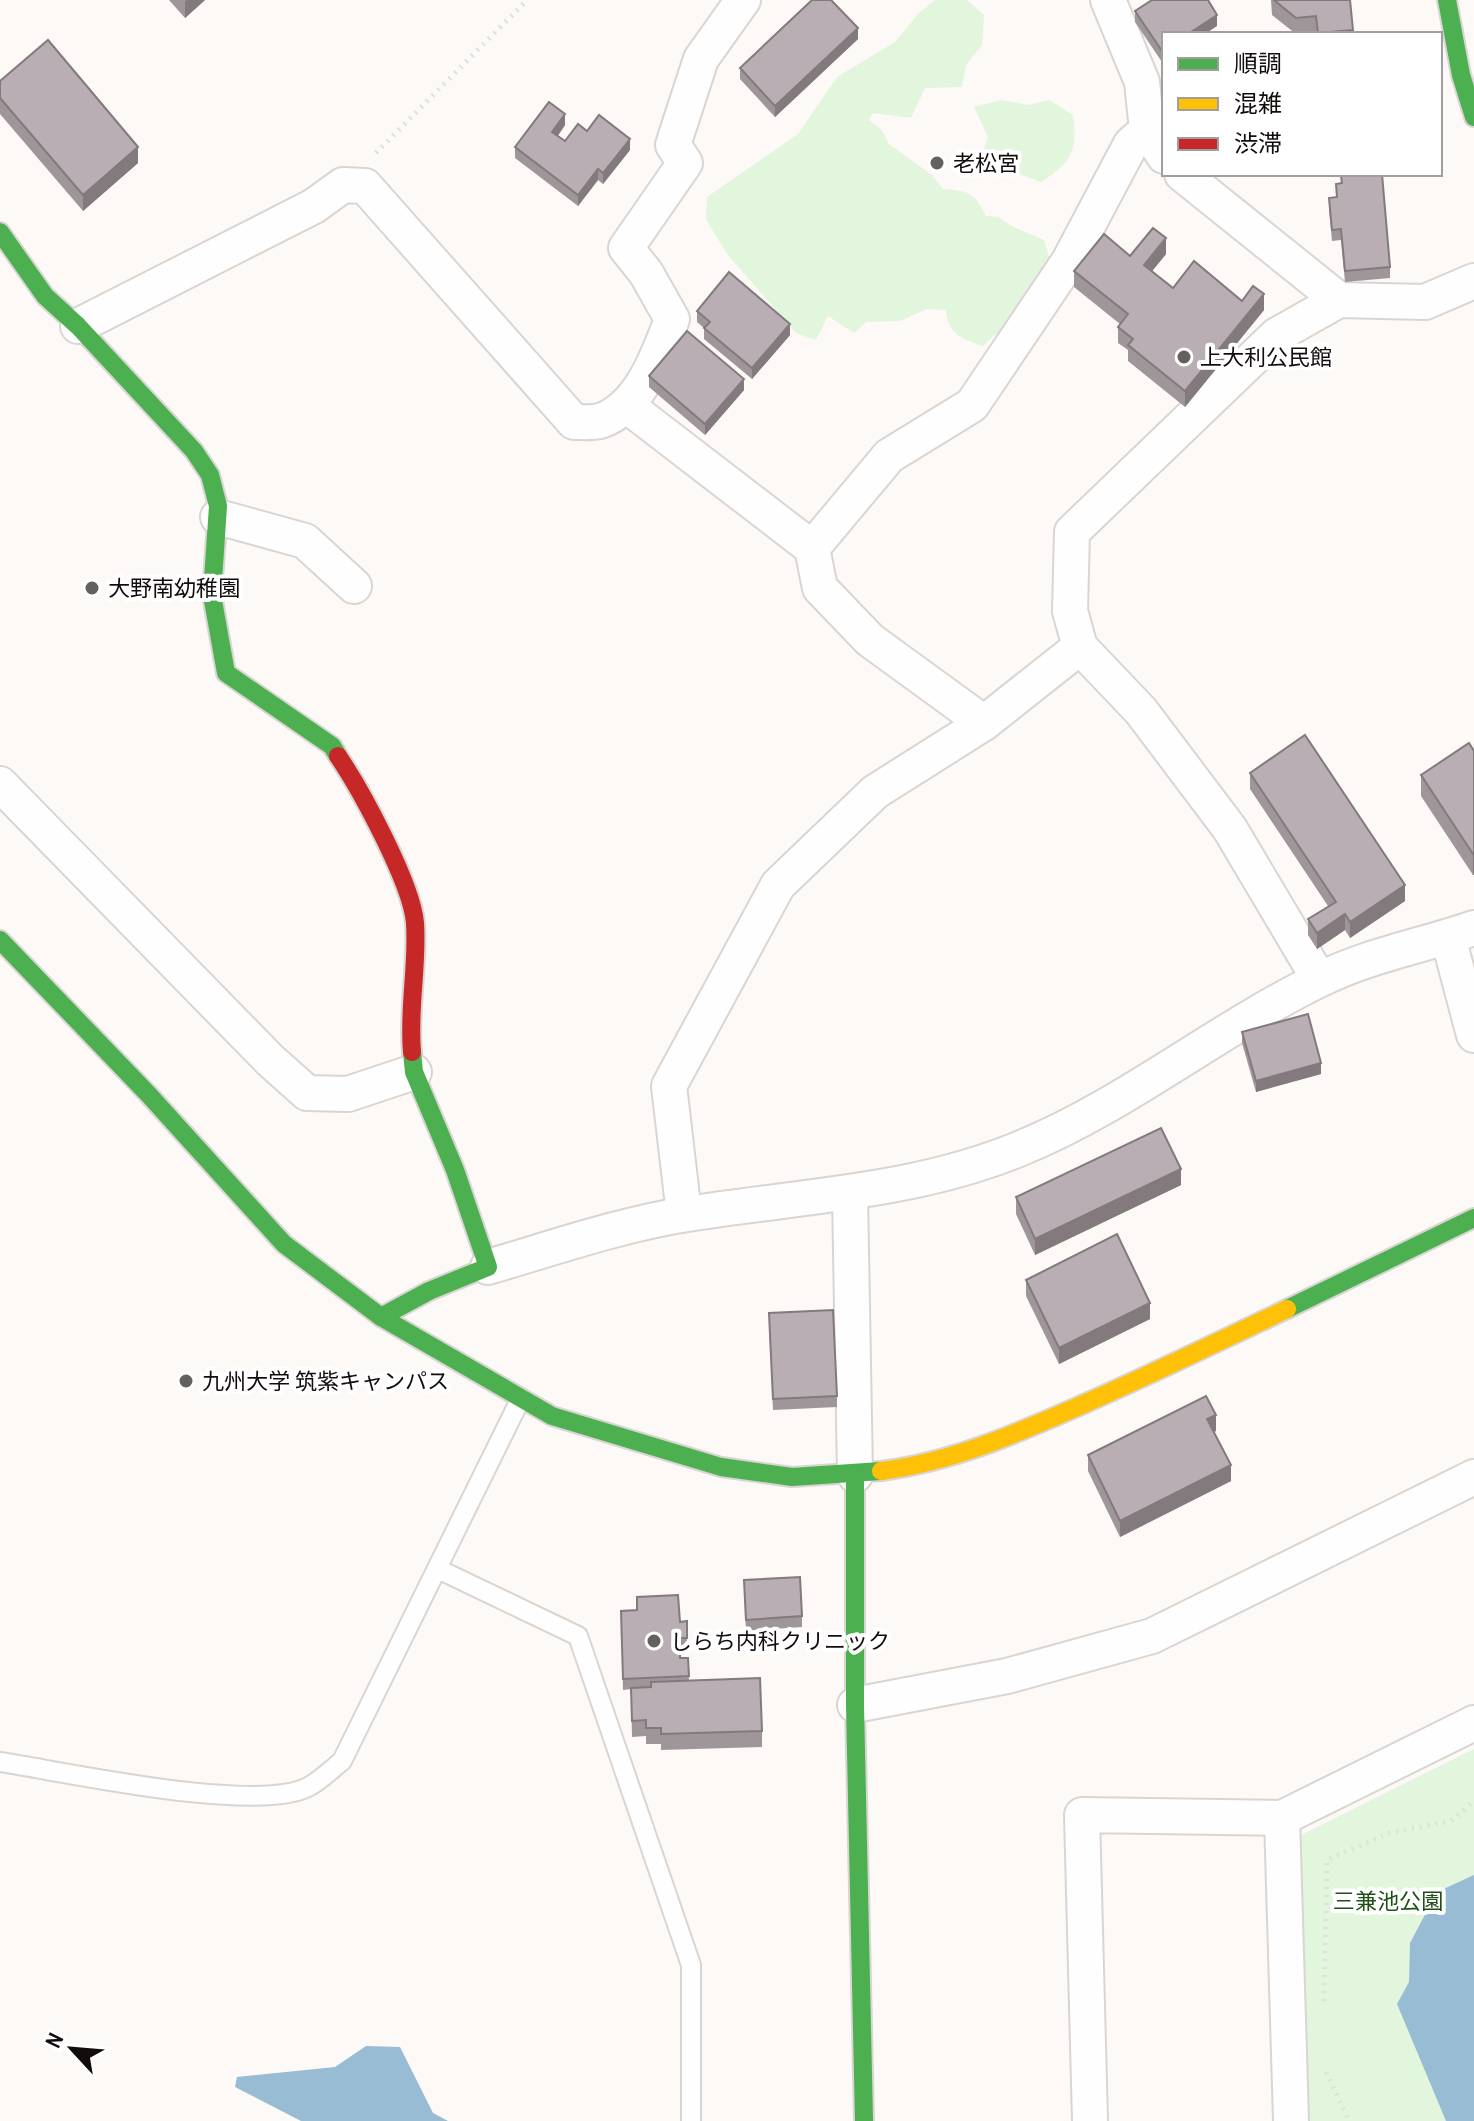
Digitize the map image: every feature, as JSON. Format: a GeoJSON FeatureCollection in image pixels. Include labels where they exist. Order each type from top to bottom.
{"type":"FeatureCollection","features":[{"type":"Feature","properties":{"kind":"street"},"geometry":{"type":"LineString","coordinates":[[78,326],[314,206],[343,185],[365,186],[574,422],[599,421],[626,405],[657,358],[672,319],[646,273],[626,248],[685,163],[673,145],[701,59],[743,0]]}},
{"type":"Feature","properties":{"kind":"street"},"geometry":{"type":"LineString","coordinates":[[812,548],[889,456],[972,405],[1069,261],[1131,144],[1156,143],[1142,82],[1108,0]]}},
{"type":"Feature","properties":{"kind":"street"},"geometry":{"type":"LineString","coordinates":[[1447,0],[1461,75],[1474,117]]}},
{"type":"Feature","properties":{"kind":"street"},"geometry":{"type":"LineString","coordinates":[[1184,176],[1339,300]]}},
{"type":"Feature","properties":{"kind":"street"},"geometry":{"type":"LineString","coordinates":[[0,232],[45,296],[78,326],[194,451],[210,475],[218,517],[212,595],[226,673],[332,746],[360,789],[398,872],[415,921],[410,1028],[414,1072],[455,1170],[488,1267]]}},
{"type":"Feature","properties":{"kind":"street"},"geometry":{"type":"LineString","coordinates":[[1319,979],[1230,829],[1141,711],[1080,647],[1070,611],[1072,532],[1277,335],[1339,300],[1425,302],[1474,281]]}},
{"type":"Feature","properties":{"kind":"street"},"geometry":{"type":"LineString","coordinates":[[626,405],[812,548],[820,588],[870,640],[984,723]]}},
{"type":"Feature","properties":{"kind":"street"},"geometry":{"type":"LineString","coordinates":[[218,517],[305,541],[354,586]]}},
{"type":"Feature","properties":{"kind":"street"},"geometry":{"type":"LineString","coordinates":[[684,1214],[669,1086],[778,885],[875,792],[984,723],[1080,647]]}},
{"type":"Feature","properties":{"kind":"street"},"geometry":{"type":"LineString","coordinates":[[0,784],[270,1060],[307,1093],[348,1094],[414,1072]]}},
{"type":"Feature","properties":{"kind":"street"},"geometry":{"type":"LineString","coordinates":[[381,1317],[429,1291],[488,1267],[609,1230],[684,1214],[850,1195],[943,1174],[1018,1149],[1086,1117],[1319,979],[1385,953],[1461,932],[1474,1035]]}},
{"type":"Feature","properties":{"kind":"street"},"geometry":{"type":"LineString","coordinates":[[0,940],[149,1095],[284,1244],[381,1317],[552,1416],[721,1467],[792,1477],[855,1475],[914,1467],[992,1444],[1156,1372],[1474,1218]]}},
{"type":"Feature","properties":{"kind":"street"},"geometry":{"type":"LineString","coordinates":[[850,1195],[855,1705],[864,2121]]}},
{"type":"Feature","properties":{"kind":"street"},"geometry":{"type":"LineString","coordinates":[[855,1705],[1007,1676],[1152,1636],[1474,1477]]}},
{"type":"Feature","properties":{"kind":"street"},"geometry":{"type":"LineString","coordinates":[[1090,2121],[1082,1815],[1282,1818],[1474,1723]]}},
{"type":"Feature","properties":{"kind":"street"},"geometry":{"type":"LineString","coordinates":[[1282,1818],[1291,2121]]}},
{"type":"Feature","properties":{"kind":"lane"},"geometry":{"type":"LineString","coordinates":[[0,1762],[228,1797],[270,1796],[307,1788],[342,1761],[521,1398]]}},
{"type":"Feature","properties":{"kind":"lane"},"geometry":{"type":"LineString","coordinates":[[438,1569],[578,1636],[691,1965],[691,2121]]}},
{"type":"Feature","properties":{"kind":"path"},"geometry":{"type":"LineString","coordinates":[[343,185],[434,98],[527,0]]}},
{"type":"Feature","properties":{"kind":"path"},"geometry":{"type":"LineString","coordinates":[[1323,2005],[1327,1993],[1327,1860],[1389,1833],[1451,1821],[1474,1801]]}},
{"type":"Feature","properties":{"kind":"path"},"geometry":{"type":"LineString","coordinates":[[1323,2068],[1349,2121]]}},
{"type":"Feature","properties":{"kind":"green space"},"geometry":{"type":"Polygon","coordinates":[[[935,0],[967,0],[984,15],[982,45],[966,65],[962,87],[925,88],[911,118],[873,113],[869,120],[882,130],[889,144],[932,175],[943,189],[970,194],[986,216],[999,217],[1044,240],[1051,263],[1012,320],[983,346],[957,334],[950,325],[946,310],[927,309],[900,321],[866,322],[854,333],[828,316],[816,340],[796,333],[727,254],[706,219],[707,197],[798,134],[837,77],[895,42],[919,13],[935,0]]]}},
{"type":"Feature","properties":{"kind":"green space"},"geometry":{"type":"Polygon","coordinates":[[[1002,100],[1029,105],[1049,100],[1073,115],[1074,138],[1070,155],[1059,169],[1041,182],[1016,173],[992,174],[980,161],[988,137],[974,107],[1002,100]]]}},
{"type":"Feature","properties":{"kind":"green space","name":"三兼池公園"},"geometry":{"type":"Polygon","coordinates":[[[1474,1749],[1474,2121],[1306,2121],[1301,1835],[1474,1749]]]}},
{"type":"Feature","properties":{"kind":"water"},"geometry":{"type":"Polygon","coordinates":[[[1474,1875],[1474,2121],[1446,2121],[1397,2004],[1409,1982],[1410,1943],[1437,1892],[1474,1875]]]}},
{"type":"Feature","properties":{"kind":"water"},"geometry":{"type":"Polygon","coordinates":[[[366,2046],[400,2047],[433,2113],[448,2121],[301,2121],[235,2087],[237,2077],[335,2067],[366,2046]]]}},
{"type":"Feature","properties":{"kind":"building"},"geometry":{"type":"Polygon","coordinates":[[[812,0],[831,0],[858,28],[775,106],[740,68],[812,0]]]}},
{"type":"Feature","properties":{"kind":"building"},"geometry":{"type":"Polygon","coordinates":[[[1152,0],[1208,0],[1217,15],[1191,32],[1162,32],[1162,51],[1135,11],[1152,0]]]}},
{"type":"Feature","properties":{"kind":"building"},"geometry":{"type":"Polygon","coordinates":[[[1274,0],[1350,0],[1353,30],[1318,32],[1316,16],[1296,18],[1274,0]]]}},
{"type":"Feature","properties":{"kind":"building"},"geometry":{"type":"Polygon","coordinates":[[[48,40],[138,147],[83,195],[0,98],[0,81],[48,40]]]}},
{"type":"Feature","properties":{"kind":"building"},"geometry":{"type":"Polygon","coordinates":[[[549,102],[565,114],[552,132],[565,141],[578,124],[587,131],[599,115],[630,139],[603,173],[598,169],[578,195],[515,147],[549,102]]]}},
{"type":"Feature","properties":{"kind":"building"},"geometry":{"type":"Polygon","coordinates":[[[1341,176],[1382,176],[1390,267],[1345,271],[1341,229],[1332,230],[1329,198],[1337,197],[1336,184],[1342,183],[1341,176]]]}},
{"type":"Feature","properties":{"kind":"building"},"geometry":{"type":"Polygon","coordinates":[[[1153,228],[1166,238],[1144,265],[1173,288],[1194,261],[1242,301],[1253,286],[1264,294],[1185,391],[1128,345],[1133,339],[1118,327],[1128,314],[1074,271],[1104,234],[1130,256],[1153,228]]]}},
{"type":"Feature","properties":{"kind":"building"},"geometry":{"type":"Polygon","coordinates":[[[729,272],[790,324],[752,368],[704,328],[710,322],[697,311],[729,272]]]}},
{"type":"Feature","properties":{"kind":"building"},"geometry":{"type":"Polygon","coordinates":[[[687,331],[744,379],[705,424],[649,376],[687,331]]]}},
{"type":"Feature","properties":{"kind":"building"},"geometry":{"type":"Polygon","coordinates":[[[1305,735],[1405,885],[1350,922],[1345,914],[1317,933],[1308,919],[1336,902],[1250,773],[1305,735]]]}},
{"type":"Feature","properties":{"kind":"building"},"geometry":{"type":"Polygon","coordinates":[[[1469,743],[1474,751],[1474,854],[1421,775],[1469,743]]]}},
{"type":"Feature","properties":{"kind":"building"},"geometry":{"type":"Polygon","coordinates":[[[1308,1014],[1321,1063],[1256,1081],[1242,1032],[1308,1014]]]}},
{"type":"Feature","properties":{"kind":"building"},"geometry":{"type":"Polygon","coordinates":[[[1161,1128],[1181,1169],[1035,1239],[1016,1197],[1161,1128]]]}},
{"type":"Feature","properties":{"kind":"building"},"geometry":{"type":"Polygon","coordinates":[[[1117,1234],[1150,1303],[1059,1348],[1026,1280],[1117,1234]]]}},
{"type":"Feature","properties":{"kind":"building"},"geometry":{"type":"Polygon","coordinates":[[[833,1310],[837,1396],[773,1399],[769,1313],[833,1310]]]}},
{"type":"Feature","properties":{"kind":"building"},"geometry":{"type":"Polygon","coordinates":[[[1206,1396],[1216,1415],[1207,1419],[1231,1465],[1120,1521],[1088,1455],[1206,1396]]]}},
{"type":"Feature","properties":{"kind":"building"},"geometry":{"type":"Polygon","coordinates":[[[800,1577],[802,1616],[746,1620],[744,1580],[800,1577]]]}},
{"type":"Feature","properties":{"kind":"building","name":"しらち内科クリニック"},"geometry":{"type":"Polygon","coordinates":[[[678,1595],[680,1622],[687,1621],[687,1638],[680,1638],[680,1658],[688,1658],[689,1676],[623,1679],[621,1611],[637,1610],[637,1597],[678,1595]]]}},
{"type":"Feature","properties":{"kind":"building"},"geometry":{"type":"Polygon","coordinates":[[[760,1678],[762,1731],[661,1734],[661,1728],[646,1728],[646,1720],[632,1721],[631,1688],[651,1687],[651,1682],[760,1678]]]}},
{"type":"Feature","properties":{"kind":"traffic: fast"},"geometry":{"type":"LineString","coordinates":[[1447,0],[1461,75],[1474,117]]}},
{"type":"Feature","properties":{"kind":"traffic: fast"},"geometry":{"type":"LineString","coordinates":[[0,232],[45,296],[78,326],[194,451],[210,475],[218,506],[212,595],[226,673],[332,746],[338,756]]}},
{"type":"Feature","properties":{"kind":"traffic: fast"},"geometry":{"type":"LineString","coordinates":[[0,940],[149,1095],[284,1244],[381,1317],[552,1416],[721,1467],[792,1477],[881,1471]]}},
{"type":"Feature","properties":{"kind":"traffic: fast"},"geometry":{"type":"LineString","coordinates":[[381,1317],[429,1291],[488,1267],[455,1170],[414,1072],[412,1052]]}},
{"type":"Feature","properties":{"kind":"traffic: fast"},"geometry":{"type":"LineString","coordinates":[[1287,1309],[1474,1218]]}},
{"type":"Feature","properties":{"kind":"traffic: fast"},"geometry":{"type":"LineString","coordinates":[[855,1475],[855,1705],[864,2121]]}},
{"type":"Feature","properties":{"kind":"traffic: slow"},"geometry":{"type":"LineString","coordinates":[[881,1471],[932,1461],[1005,1437],[1130,1383],[1287,1309]]}},
{"type":"Feature","properties":{"kind":"traffic: jam"},"geometry":{"type":"LineString","coordinates":[[338,756],[384,838],[412,906],[416,939],[412,1052]]}},
{"type":"Feature","properties":{"kind":"place","name":"老松宮"},"geometry":{"type":"Point","coordinates":[937,163]}},
{"type":"Feature","properties":{"kind":"place","name":"上大利公民館"},"geometry":{"type":"Point","coordinates":[1184,357]}},
{"type":"Feature","properties":{"kind":"place","name":"大野南幼稚園"},"geometry":{"type":"Point","coordinates":[92,588]}},
{"type":"Feature","properties":{"kind":"place","name":"九州大学 筑紫キャンパス"},"geometry":{"type":"Point","coordinates":[186,1381]}},
{"type":"Feature","properties":{"kind":"place","name":"しらち内科クリニック"},"geometry":{"type":"Point","coordinates":[654,1641]}}]}
